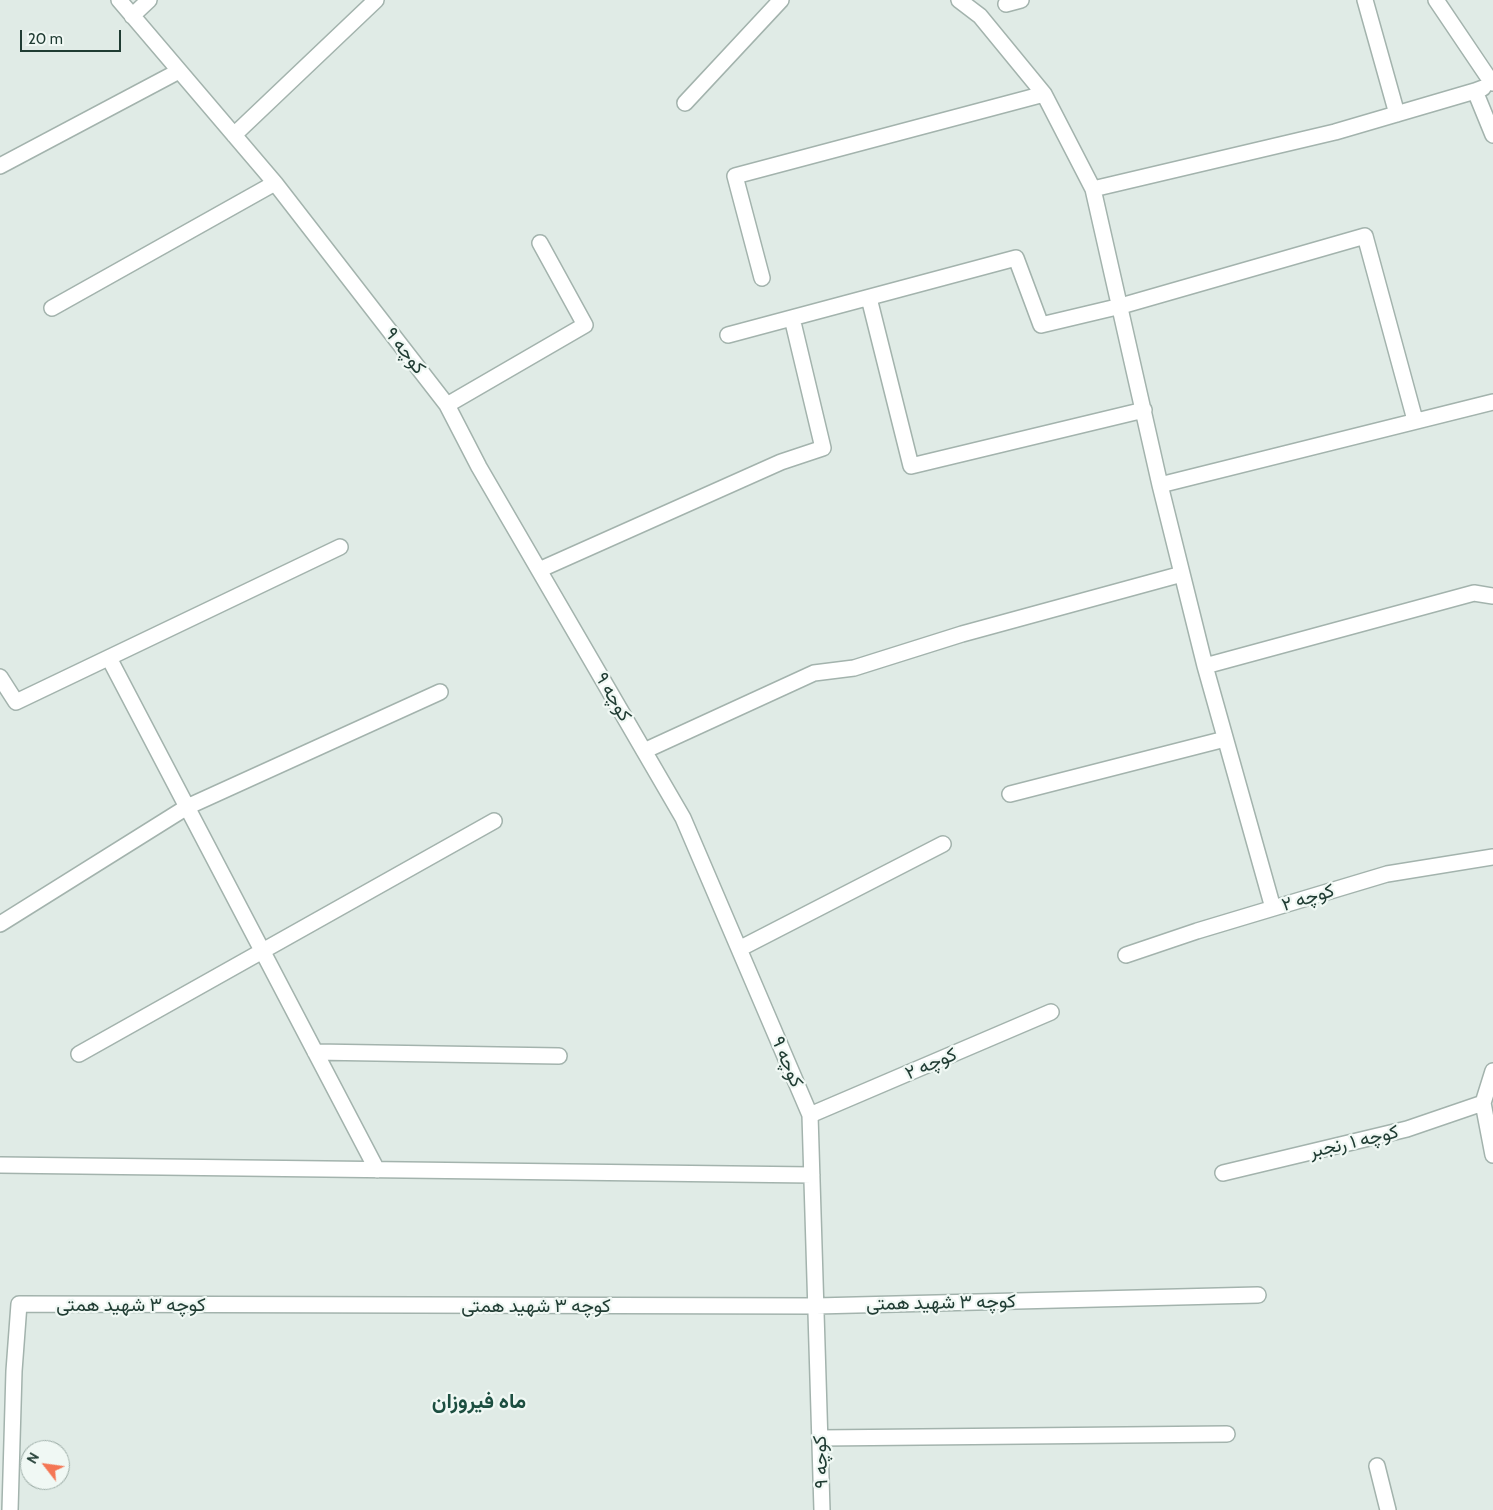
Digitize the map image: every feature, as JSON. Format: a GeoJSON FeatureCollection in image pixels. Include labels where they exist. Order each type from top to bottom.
{"type":"FeatureCollection","features":[{"type":"Feature","properties":{"kind":"street","name":"کوچه ۹"},"geometry":{"type":"LineString","coordinates":[[118,0],[275,183],[447,405],[479,468],[683,818],[810,1114],[822,1510]]}},
{"type":"Feature","properties":{"kind":"street"},"geometry":{"type":"LineString","coordinates":[[132,16],[149,0]]}},
{"type":"Feature","properties":{"kind":"street"},"geometry":{"type":"LineString","coordinates":[[234,135],[376,0]]}},
{"type":"Feature","properties":{"kind":"street"},"geometry":{"type":"LineString","coordinates":[[685,103],[781,0]]}},
{"type":"Feature","properties":{"kind":"street"},"geometry":{"type":"LineString","coordinates":[[959,0],[980,16],[1044,94],[1093,189],[1160,485],[1205,666],[1273,908]]}},
{"type":"Feature","properties":{"kind":"street"},"geometry":{"type":"LineString","coordinates":[[1365,0],[1397,114]]}},
{"type":"Feature","properties":{"kind":"street"},"geometry":{"type":"LineString","coordinates":[[1093,189],[1326,134],[1475,91],[1493,83],[1436,0]]}},
{"type":"Feature","properties":{"kind":"street"},"geometry":{"type":"LineString","coordinates":[[0,166],[179,71]]}},
{"type":"Feature","properties":{"kind":"street"},"geometry":{"type":"LineString","coordinates":[[1475,91],[1493,135]]}},
{"type":"Feature","properties":{"kind":"street"},"geometry":{"type":"LineString","coordinates":[[762,278],[735,176],[1044,94]]}},
{"type":"Feature","properties":{"kind":"street"},"geometry":{"type":"LineString","coordinates":[[52,308],[275,183]]}},
{"type":"Feature","properties":{"kind":"street"},"geometry":{"type":"LineString","coordinates":[[728,335],[1016,258],[1041,325],[1121,306],[1365,236],[1415,420]]}},
{"type":"Feature","properties":{"kind":"street"},"geometry":{"type":"LineString","coordinates":[[447,405],[585,324],[540,243]]}},
{"type":"Feature","properties":{"kind":"street"},"geometry":{"type":"LineString","coordinates":[[869,298],[911,466],[1144,410]]}},
{"type":"Feature","properties":{"kind":"street"},"geometry":{"type":"LineString","coordinates":[[539,570],[781,462],[822,448],[792,318]]}},
{"type":"Feature","properties":{"kind":"street"},"geometry":{"type":"LineString","coordinates":[[1160,485],[1493,402]]}},
{"type":"Feature","properties":{"kind":"street"},"geometry":{"type":"LineString","coordinates":[[0,677],[16,702],[340,547]]}},
{"type":"Feature","properties":{"kind":"street"},"geometry":{"type":"LineString","coordinates":[[644,751],[814,673],[854,668],[962,634],[1182,574]]}},
{"type":"Feature","properties":{"kind":"street"},"geometry":{"type":"LineString","coordinates":[[1205,666],[1474,593],[1493,596]]}},
{"type":"Feature","properties":{"kind":"street"},"geometry":{"type":"LineString","coordinates":[[109,658],[377,1170]]}},
{"type":"Feature","properties":{"kind":"street"},"geometry":{"type":"LineString","coordinates":[[0,924],[187,807],[440,692]]}},
{"type":"Feature","properties":{"kind":"street"},"geometry":{"type":"LineString","coordinates":[[1010,794],[1226,739]]}},
{"type":"Feature","properties":{"kind":"street"},"geometry":{"type":"LineString","coordinates":[[79,1054],[494,821]]}},
{"type":"Feature","properties":{"kind":"street"},"geometry":{"type":"LineString","coordinates":[[739,949],[943,844]]}},
{"type":"Feature","properties":{"kind":"street","name":"کوچه ۲"},"geometry":{"type":"LineString","coordinates":[[1126,955],[1387,874],[1493,857]]}},
{"type":"Feature","properties":{"kind":"street","name":"کوچه ۲"},"geometry":{"type":"LineString","coordinates":[[810,1114],[1051,1012]]}},
{"type":"Feature","properties":{"kind":"street"},"geometry":{"type":"LineString","coordinates":[[315,1052],[558,1056]]}},
{"type":"Feature","properties":{"kind":"street"},"geometry":{"type":"LineString","coordinates":[[1493,1072],[1483,1103],[1493,1155]]}},
{"type":"Feature","properties":{"kind":"street","name":"کوچه ۱ رنجبر"},"geometry":{"type":"LineString","coordinates":[[1224,1173],[1407,1130],[1483,1103]]}},
{"type":"Feature","properties":{"kind":"street"},"geometry":{"type":"LineString","coordinates":[[0,1166],[812,1175]]}},
{"type":"Feature","properties":{"kind":"street","name":"کوچه ۳ شهید همتی"},"geometry":{"type":"LineString","coordinates":[[10,1510],[14,1370],[19,1304],[816,1306],[1258,1295]]}},
{"type":"Feature","properties":{"kind":"street"},"geometry":{"type":"LineString","coordinates":[[820,1438],[1227,1434]]}},
{"type":"Feature","properties":{"kind":"street"},"geometry":{"type":"LineString","coordinates":[[1377,1466],[1388,1510]]}},
{"type":"Feature","properties":{"kind":"district","name":"ماه فیروزان"},"geometry":{"type":"Point","coordinates":[479,1402]}}]}
